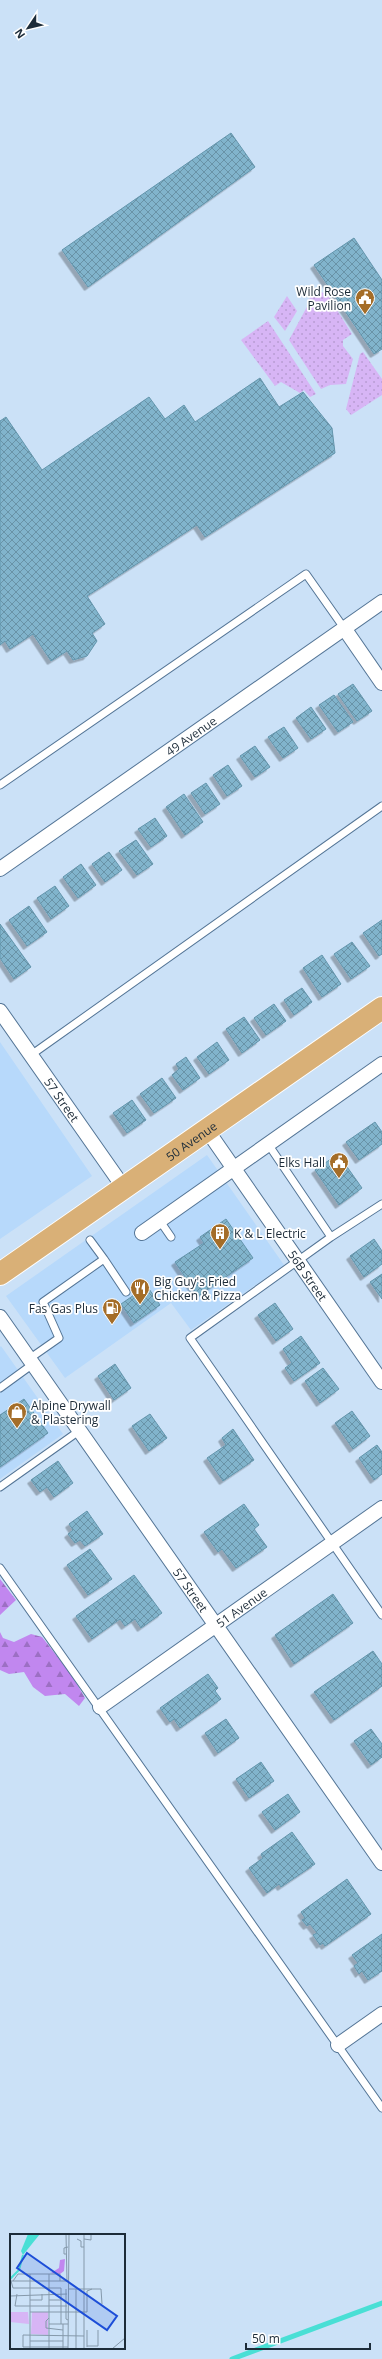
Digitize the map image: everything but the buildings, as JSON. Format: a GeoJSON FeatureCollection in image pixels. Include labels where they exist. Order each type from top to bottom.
{"type":"FeatureCollection","features":[{"type":"Feature","properties":{"kind":"main road","name":"50 Avenue"},"geometry":{"type":"LineString","coordinates":[[0,1274],[382,1008]]}},
{"type":"Feature","properties":{"kind":"street","name":"49 Avenue"},"geometry":{"type":"LineString","coordinates":[[0,869],[382,602]]}},
{"type":"Feature","properties":{"kind":"street"},"geometry":{"type":"LineString","coordinates":[[344,628],[382,683]]}},
{"type":"Feature","properties":{"kind":"street","name":"57 Street"},"geometry":{"type":"LineString","coordinates":[[0,1011],[124,1188]]}},
{"type":"Feature","properties":{"kind":"street"},"geometry":{"type":"LineString","coordinates":[[142,1233],[382,1064]]}},
{"type":"Feature","properties":{"kind":"street","name":"56B Street"},"geometry":{"type":"LineString","coordinates":[[207,1130],[382,1382]]}},
{"type":"Feature","properties":{"kind":"street","name":"57 Street"},"geometry":{"type":"LineString","coordinates":[[1,1320],[382,1863]]}},
{"type":"Feature","properties":{"kind":"street","name":"51 Avenue"},"geometry":{"type":"LineString","coordinates":[[100,1707],[382,1508]]}},
{"type":"Feature","properties":{"kind":"street"},"geometry":{"type":"LineString","coordinates":[[338,2045],[382,2014]]}},
{"type":"Feature","properties":{"kind":"lane"},"geometry":{"type":"LineString","coordinates":[[0,785],[306,574],[344,628]]}},
{"type":"Feature","properties":{"kind":"lane"},"geometry":{"type":"LineString","coordinates":[[31,1055],[382,806]]}},
{"type":"Feature","properties":{"kind":"lane"},"geometry":{"type":"LineString","coordinates":[[268,1144],[330,1237]]}},
{"type":"Feature","properties":{"kind":"lane"},"geometry":{"type":"LineString","coordinates":[[382,1204],[330,1237],[190,1338],[382,1615]]}},
{"type":"Feature","properties":{"kind":"lane"},"geometry":{"type":"LineString","coordinates":[[160,1221],[171,1237]]}},
{"type":"Feature","properties":{"kind":"lane"},"geometry":{"type":"LineString","coordinates":[[90,1240],[126,1292]]}},
{"type":"Feature","properties":{"kind":"lane"},"geometry":{"type":"LineString","coordinates":[[0,1388],[59,1338],[43,1302],[104,1259]]}},
{"type":"Feature","properties":{"kind":"lane"},"geometry":{"type":"LineString","coordinates":[[0,1487],[79,1431]]}},
{"type":"Feature","properties":{"kind":"lane"},"geometry":{"type":"LineString","coordinates":[[0,1568],[100,1707],[382,2108]]}},
{"type":"Feature","properties":{"kind":"shaded area"},"geometry":{"type":"Polygon","coordinates":[[[318,291],[327,294],[352,334],[343,340],[343,346],[353,359],[346,384],[330,385],[321,389],[289,340],[309,303],[308,300],[318,291]]]}},
{"type":"Feature","properties":{"kind":"shaded area"},"geometry":{"type":"Polygon","coordinates":[[[287,296],[297,311],[285,331],[274,317],[287,296]]]}},
{"type":"Feature","properties":{"kind":"shaded area"},"geometry":{"type":"Polygon","coordinates":[[[268,321],[316,394],[310,397],[304,390],[300,393],[281,382],[275,386],[241,340],[268,321]]]}},
{"type":"Feature","properties":{"kind":"shaded area"},"geometry":{"type":"Polygon","coordinates":[[[363,352],[382,379],[382,395],[351,415],[346,409],[360,354],[363,352]]]}},
{"type":"Feature","properties":{"kind":"shaded area"},"geometry":{"type":"Polygon","coordinates":[[[0,1042],[92,1176],[0,1239],[0,1042]]]}},
{"type":"Feature","properties":{"kind":"shaded area"},"geometry":{"type":"Polygon","coordinates":[[[207,1155],[284,1265],[191,1330],[171,1303],[65,1378],[6,1296],[207,1155]]]}},
{"type":"Feature","properties":{"kind":"shaded area"},"geometry":{"type":"Polygon","coordinates":[[[1,1346],[63,1434],[0,1479],[0,1347],[1,1346]]]}},
{"type":"Feature","properties":{"kind":"green space"},"geometry":{"type":"Polygon","coordinates":[[[0,1579],[16,1600],[0,1615],[0,1579]]]}},
{"type":"Feature","properties":{"kind":"green space"},"geometry":{"type":"Polygon","coordinates":[[[0,1632],[3,1638],[14,1642],[31,1634],[42,1637],[71,1674],[85,1698],[79,1706],[65,1694],[45,1696],[33,1687],[24,1672],[9,1674],[0,1670],[0,1632]]]}},
{"type":"Feature","properties":{"kind":"waterway"},"geometry":{"type":"LineString","coordinates":[[232,2359],[382,2303]]}},
{"type":"Feature","properties":{"kind":"place","name":"Wild Rose Pavilion"},"geometry":{"type":"Point","coordinates":[365,315]}},
{"type":"Feature","properties":{"kind":"place","name":"Elks Hall"},"geometry":{"type":"Point","coordinates":[339,1179]}},
{"type":"Feature","properties":{"kind":"place","name":"K & L Electric"},"geometry":{"type":"Point","coordinates":[220,1250]}},
{"type":"Feature","properties":{"kind":"place","name":"Big Guy's Fried Chicken & Pizza"},"geometry":{"type":"Point","coordinates":[140,1305]}},
{"type":"Feature","properties":{"kind":"place","name":"Fas Gas Plus"},"geometry":{"type":"Point","coordinates":[112,1325]}},
{"type":"Feature","properties":{"kind":"place","name":"Alpine Drywall & Plastering"},"geometry":{"type":"Point","coordinates":[17,1429]}}]}
